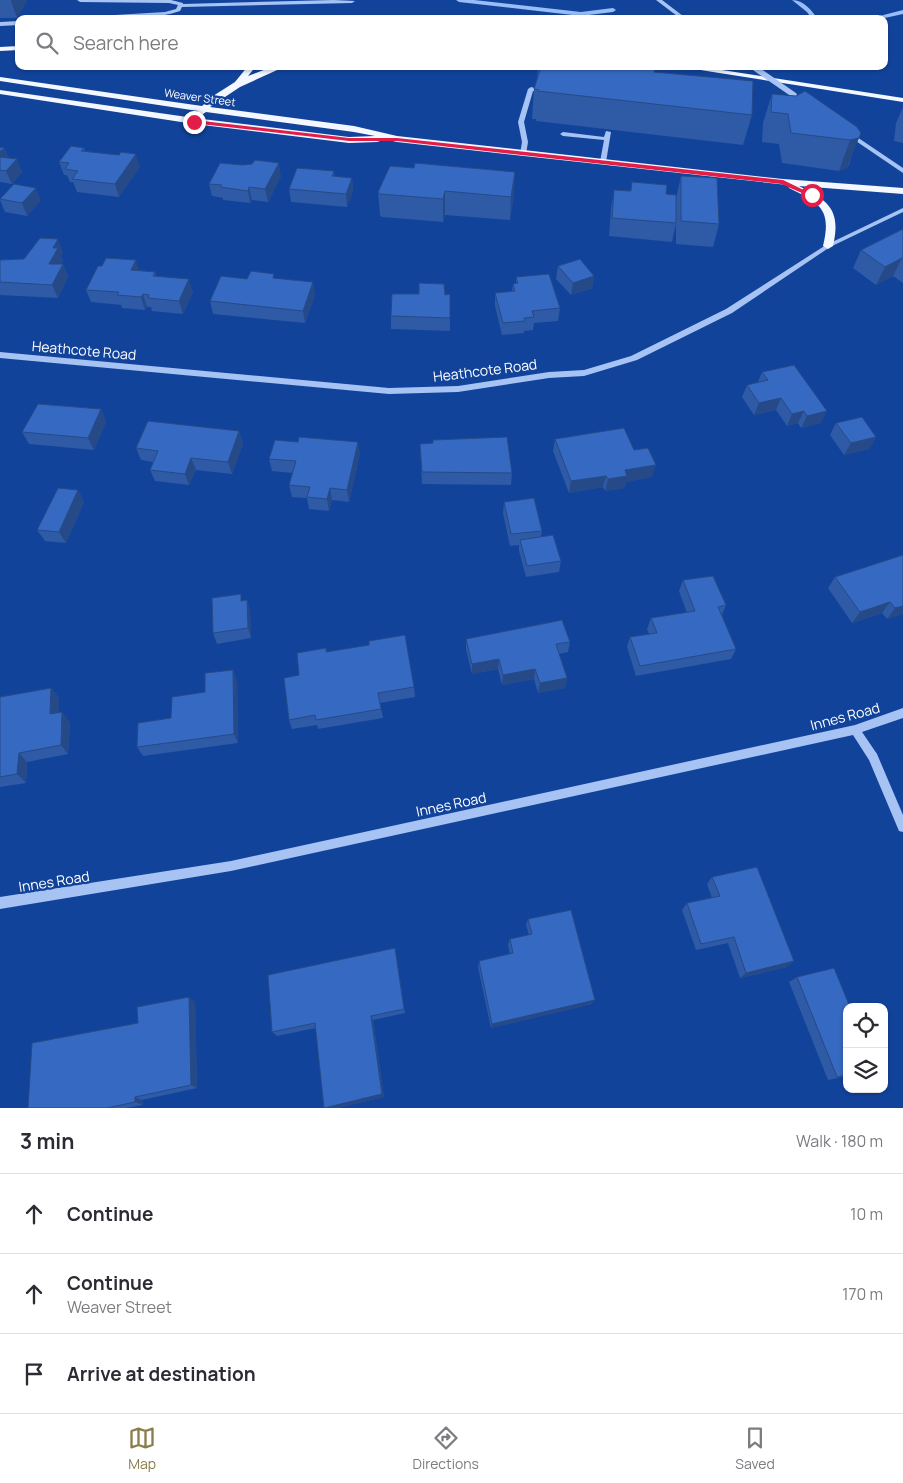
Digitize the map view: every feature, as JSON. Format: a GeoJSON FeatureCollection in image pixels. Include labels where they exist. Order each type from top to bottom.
{"type":"FeatureCollection","features":[{"type":"Feature","properties":{"kind":"main road"},"geometry":{"type":"LineString","coordinates":[[0,49],[15,48]]}},
{"type":"Feature","properties":{"kind":"main road"},"geometry":{"type":"LineString","coordinates":[[238,85],[249,70]]}},
{"type":"Feature","properties":{"kind":"main road"},"geometry":{"type":"LineString","coordinates":[[194,122],[211,100],[238,85],[273,70]]}},
{"type":"Feature","properties":{"kind":"main road"},"geometry":{"type":"LineString","coordinates":[[705,70],[903,100]]}},
{"type":"Feature","properties":{"kind":"main road","name":"Weaver Street"},"geometry":{"type":"LineString","coordinates":[[0,79],[354,129],[397,139],[783,182],[903,191]]}},
{"type":"Feature","properties":{"kind":"main road","name":"Weaver Street"},"geometry":{"type":"LineString","coordinates":[[0,92],[194,122],[349,140],[397,139]]}},
{"type":"Feature","properties":{"kind":"main road"},"geometry":{"type":"LineString","coordinates":[[783,182],[812,195],[825,204],[834,223],[828,246]]}},
{"type":"Feature","properties":{"kind":"street"},"geometry":{"type":"LineString","coordinates":[[80,0],[169,1],[181,4],[180,6],[352,1]]}},
{"type":"Feature","properties":{"kind":"street"},"geometry":{"type":"LineString","coordinates":[[659,0],[680,15]]}},
{"type":"Feature","properties":{"kind":"street"},"geometry":{"type":"LineString","coordinates":[[149,15],[166,14],[178,10],[180,6]]}},
{"type":"Feature","properties":{"kind":"street"},"geometry":{"type":"LineString","coordinates":[[0,24],[15,23]]}},
{"type":"Feature","properties":{"kind":"street"},"geometry":{"type":"LineString","coordinates":[[758,70],[801,100]]}},
{"type":"Feature","properties":{"kind":"street"},"geometry":{"type":"LineString","coordinates":[[523,154],[525,142],[521,122],[531,89],[538,90]]}},
{"type":"Feature","properties":{"kind":"street"},"geometry":{"type":"LineString","coordinates":[[846,131],[903,171]]}},
{"type":"Feature","properties":{"kind":"street"},"geometry":{"type":"LineString","coordinates":[[563,134],[608,135],[603,162]]}},
{"type":"Feature","properties":{"kind":"street","name":"Heathcote Road"},"geometry":{"type":"LineString","coordinates":[[0,355],[389,391],[458,389],[549,375],[584,373],[634,358],[698,327],[729,311],[828,246],[903,210]]}},
{"type":"Feature","properties":{"kind":"street","name":"Innes Road"},"geometry":{"type":"LineString","coordinates":[[0,903],[231,866],[855,730],[903,713]]}},
{"type":"Feature","properties":{"kind":"street"},"geometry":{"type":"LineString","coordinates":[[855,730],[873,757],[903,827]]}},
{"type":"Feature","properties":{"kind":"building"},"geometry":{"type":"Polygon","coordinates":[[[540,70],[655,70],[654,72],[753,81],[752,115],[538,91],[534,89],[540,70]]]}},
{"type":"Feature","properties":{"kind":"building"},"geometry":{"type":"Polygon","coordinates":[[[805,91],[857,127],[861,133],[859,138],[850,140],[791,133],[788,114],[771,112],[772,94],[796,96],[805,91]]]}},
{"type":"Feature","properties":{"kind":"building"},"geometry":{"type":"Polygon","coordinates":[[[71,146],[84,148],[81,151],[119,155],[121,152],[136,154],[115,184],[72,179],[78,171],[65,169],[69,163],[59,162],[71,146]]]}},
{"type":"Feature","properties":{"kind":"building"},"geometry":{"type":"Polygon","coordinates":[[[0,157],[17,159],[6,171],[0,170],[0,157]]]}},
{"type":"Feature","properties":{"kind":"building"},"geometry":{"type":"Polygon","coordinates":[[[255,160],[279,163],[265,189],[249,187],[248,191],[209,184],[220,163],[243,165],[252,164],[255,160]]]}},
{"type":"Feature","properties":{"kind":"building"},"geometry":{"type":"Polygon","coordinates":[[[415,163],[515,172],[511,197],[445,191],[443,199],[380,194],[378,192],[390,166],[414,168],[415,163]]]}},
{"type":"Feature","properties":{"kind":"building"},"geometry":{"type":"Polygon","coordinates":[[[297,168],[334,171],[332,176],[352,178],[346,194],[289,189],[297,168]]]}},
{"type":"Feature","properties":{"kind":"building"},"geometry":{"type":"Polygon","coordinates":[[[681,176],[717,178],[719,224],[681,221],[681,176]]]}},
{"type":"Feature","properties":{"kind":"building"},"geometry":{"type":"Polygon","coordinates":[[[632,182],[667,185],[666,194],[676,195],[676,223],[612,218],[614,190],[631,191],[632,182]]]}},
{"type":"Feature","properties":{"kind":"building"},"geometry":{"type":"Polygon","coordinates":[[[14,184],[36,188],[22,203],[0,199],[14,184]]]}},
{"type":"Feature","properties":{"kind":"building"},"geometry":{"type":"Polygon","coordinates":[[[903,229],[903,258],[885,267],[861,250],[903,229]]]}},
{"type":"Feature","properties":{"kind":"building"},"geometry":{"type":"Polygon","coordinates":[[[40,238],[58,239],[53,248],[58,248],[49,264],[63,264],[52,285],[0,282],[0,260],[24,259],[40,238]]]}},
{"type":"Feature","properties":{"kind":"building"},"geometry":{"type":"Polygon","coordinates":[[[106,258],[136,260],[131,270],[155,272],[153,276],[189,279],[179,301],[148,298],[149,295],[143,294],[141,297],[117,295],[119,292],[86,290],[98,266],[102,266],[106,258]]]}},
{"type":"Feature","properties":{"kind":"building"},"geometry":{"type":"Polygon","coordinates":[[[580,259],[594,276],[573,283],[558,266],[580,259]]]}},
{"type":"Feature","properties":{"kind":"building"},"geometry":{"type":"Polygon","coordinates":[[[251,271],[274,274],[273,278],[313,282],[303,311],[210,301],[221,276],[247,279],[251,271]]]}},
{"type":"Feature","properties":{"kind":"building"},"geometry":{"type":"Polygon","coordinates":[[[549,274],[560,308],[532,311],[534,317],[524,318],[525,321],[503,323],[495,293],[515,291],[513,284],[518,283],[516,277],[549,274]]]}},
{"type":"Feature","properties":{"kind":"building"},"geometry":{"type":"Polygon","coordinates":[[[419,283],[444,284],[445,295],[450,294],[450,318],[391,316],[392,294],[419,294],[419,283]]]}},
{"type":"Feature","properties":{"kind":"building"},"geometry":{"type":"Polygon","coordinates":[[[794,365],[827,411],[807,416],[804,411],[792,414],[781,398],[759,403],[747,385],[768,380],[762,372],[794,365]]]}},
{"type":"Feature","properties":{"kind":"building"},"geometry":{"type":"Polygon","coordinates":[[[38,404],[101,409],[88,438],[22,432],[38,404]]]}},
{"type":"Feature","properties":{"kind":"building"},"geometry":{"type":"Polygon","coordinates":[[[862,417],[876,437],[851,443],[836,423],[862,417]]]}},
{"type":"Feature","properties":{"kind":"building"},"geometry":{"type":"Polygon","coordinates":[[[148,421],[239,431],[228,462],[191,458],[185,474],[150,470],[158,451],[136,448],[148,421]]]}},
{"type":"Feature","properties":{"kind":"building"},"geometry":{"type":"Polygon","coordinates":[[[624,428],[634,450],[648,448],[656,465],[625,470],[627,476],[608,479],[606,476],[571,481],[555,439],[624,428]]]}},
{"type":"Feature","properties":{"kind":"building"},"geometry":{"type":"Polygon","coordinates":[[[299,437],[358,442],[347,490],[330,488],[327,499],[307,497],[310,487],[289,485],[296,461],[269,459],[275,440],[298,442],[299,437]]]}},
{"type":"Feature","properties":{"kind":"building"},"geometry":{"type":"Polygon","coordinates":[[[507,437],[512,473],[422,472],[420,444],[433,443],[433,440],[507,437]]]}},
{"type":"Feature","properties":{"kind":"building"},"geometry":{"type":"Polygon","coordinates":[[[58,488],[78,490],[59,532],[37,530],[58,488]]]}},
{"type":"Feature","properties":{"kind":"building"},"geometry":{"type":"Polygon","coordinates":[[[534,498],[542,531],[511,534],[504,502],[534,498]]]}},
{"type":"Feature","properties":{"kind":"building"},"geometry":{"type":"Polygon","coordinates":[[[553,535],[561,561],[527,566],[520,540],[553,535]]]}},
{"type":"Feature","properties":{"kind":"building"},"geometry":{"type":"Polygon","coordinates":[[[903,555],[903,606],[895,608],[890,602],[860,612],[835,577],[903,555]]]}},
{"type":"Feature","properties":{"kind":"building"},"geometry":{"type":"Polygon","coordinates":[[[713,576],[726,605],[718,607],[736,649],[640,666],[630,637],[657,633],[651,618],[695,611],[683,580],[713,576]]]}},
{"type":"Feature","properties":{"kind":"building"},"geometry":{"type":"Polygon","coordinates":[[[241,594],[241,601],[247,600],[248,628],[213,633],[212,598],[241,594]]]}},
{"type":"Feature","properties":{"kind":"building"},"geometry":{"type":"Polygon","coordinates":[[[562,620],[570,642],[556,644],[567,678],[540,683],[535,669],[503,675],[499,659],[472,664],[466,639],[562,620]]]}},
{"type":"Feature","properties":{"kind":"building"},"geometry":{"type":"Polygon","coordinates":[[[405,635],[414,687],[378,693],[381,709],[316,720],[315,715],[289,720],[284,678],[299,675],[297,653],[326,648],[326,652],[369,645],[369,641],[405,635]]]}},
{"type":"Feature","properties":{"kind":"building"},"geometry":{"type":"Polygon","coordinates":[[[233,670],[234,734],[137,747],[138,723],[171,718],[172,697],[205,692],[205,673],[233,670]]]}},
{"type":"Feature","properties":{"kind":"building"},"geometry":{"type":"Polygon","coordinates":[[[51,688],[50,714],[62,712],[61,745],[19,753],[17,774],[0,777],[0,697],[51,688]]]}},
{"type":"Feature","properties":{"kind":"building"},"geometry":{"type":"Polygon","coordinates":[[[757,867],[794,961],[746,973],[734,937],[701,944],[687,903],[720,896],[712,877],[757,867]]]}},
{"type":"Feature","properties":{"kind":"building"},"geometry":{"type":"Polygon","coordinates":[[[571,910],[595,1000],[492,1024],[479,961],[513,953],[510,939],[532,934],[528,919],[571,910]]]}},
{"type":"Feature","properties":{"kind":"building"},"geometry":{"type":"Polygon","coordinates":[[[395,948],[404,1009],[371,1016],[382,1094],[324,1108],[315,1023],[272,1032],[268,975],[395,948]]]}},
{"type":"Feature","properties":{"kind":"building"},"geometry":{"type":"Polygon","coordinates":[[[834,968],[848,1003],[843,1003],[843,1076],[837,1077],[797,977],[834,968]]]}},
{"type":"Feature","properties":{"kind":"building"},"geometry":{"type":"Polygon","coordinates":[[[189,997],[191,1085],[135,1097],[135,1102],[107,1108],[28,1108],[32,1043],[138,1023],[137,1007],[189,997]]]}},
{"type":"Feature","properties":{"kind":"waterway"},"geometry":{"type":"LineString","coordinates":[[459,0],[581,14],[613,10]]}},
{"type":"Feature","properties":{"kind":"waterway"},"geometry":{"type":"LineString","coordinates":[[795,0],[812,15]]}},
{"type":"Feature","properties":{"kind":"waterway"},"geometry":{"type":"LineString","coordinates":[[888,15],[903,12]]}},
{"type":"Feature","properties":{"kind":"route"},"geometry":{"type":"LineString","coordinates":[[194,122],[349,140],[397,139],[783,182],[812,195]]}}]}
